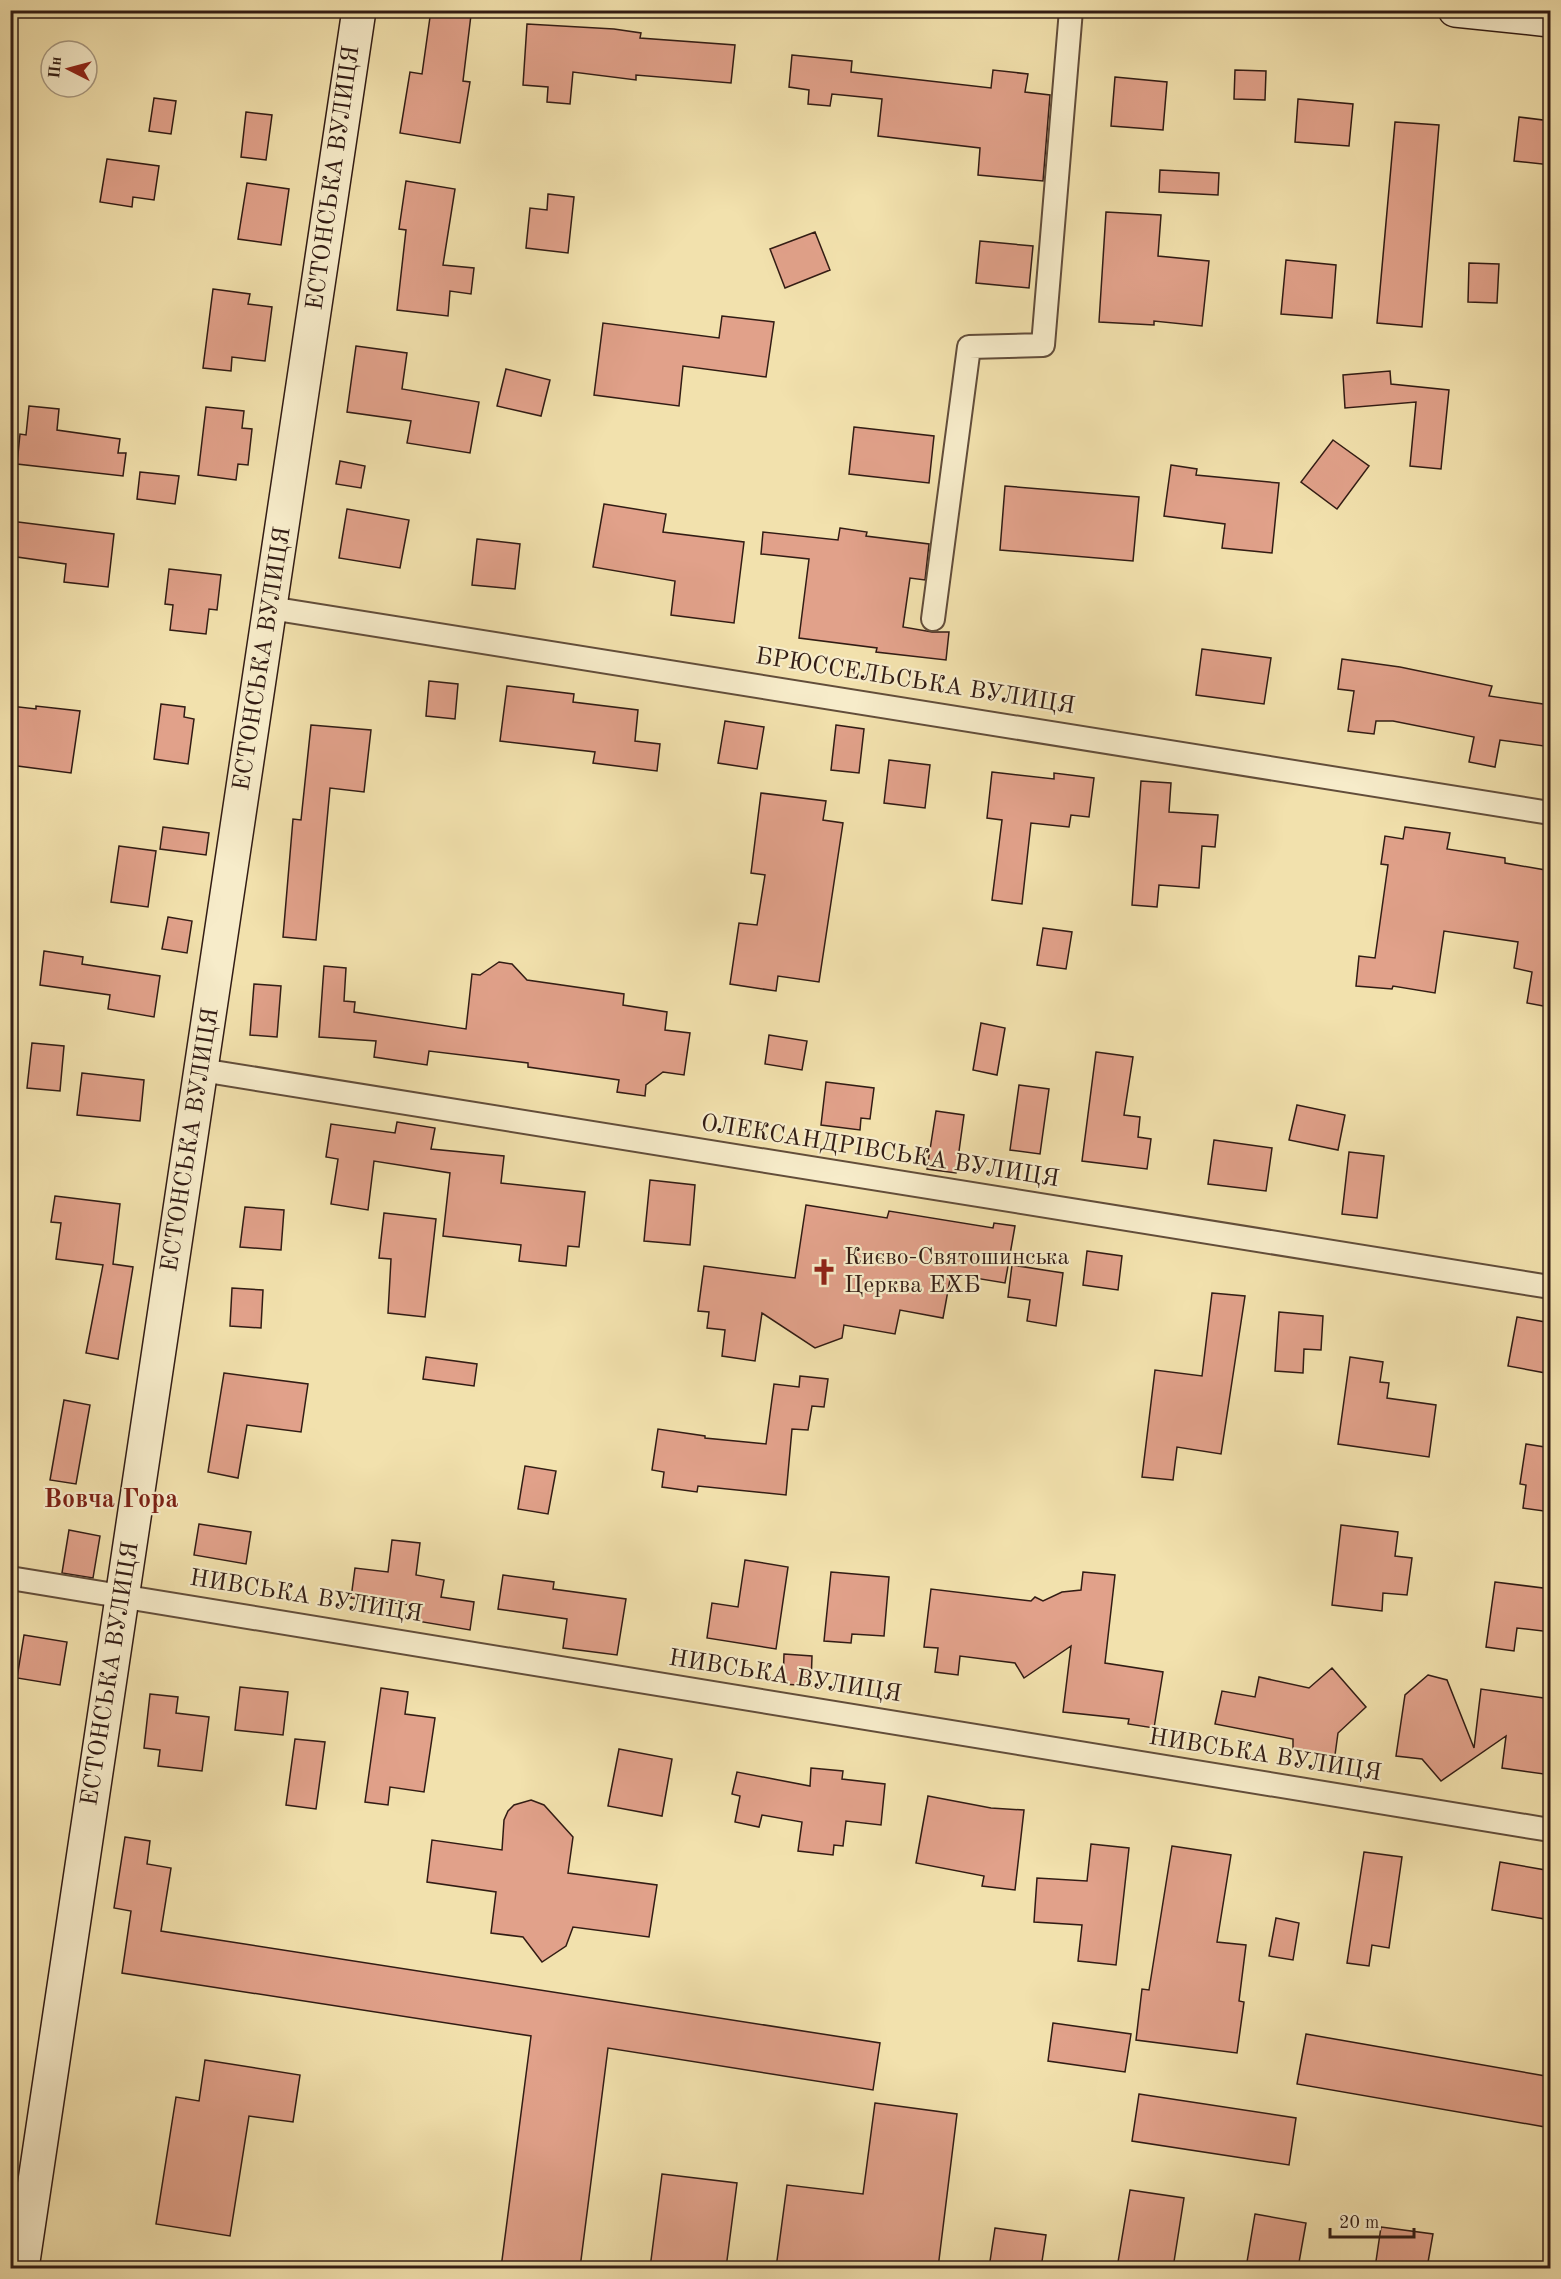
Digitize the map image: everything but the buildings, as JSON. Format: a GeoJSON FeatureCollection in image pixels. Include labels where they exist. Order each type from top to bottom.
{"type":"FeatureCollection","features":[{"type":"Feature","properties":{"kind":"street","name":"ЕСТОНСЬКА ВУЛИЦЯ"},"geometry":{"type":"LineString","coordinates":[[22,2268],[22,2196],[123,1595],[359,10]]}},
{"type":"Feature","properties":{"kind":"street"},"geometry":{"type":"LineString","coordinates":[[933,619],[969,347],[1043,345],[1071,10]]}},
{"type":"Feature","properties":{"kind":"street"},"geometry":{"type":"LineString","coordinates":[[1455,10],[1551,20]]}},
{"type":"Feature","properties":{"kind":"street","name":"БРЮССЕЛЬСЬКА ВУЛИЦЯ"},"geometry":{"type":"LineString","coordinates":[[270,608],[1551,813]]}},
{"type":"Feature","properties":{"kind":"street","name":"ОЛЕКСАНДРІВСЬКА ВУЛИЦЯ"},"geometry":{"type":"LineString","coordinates":[[201,1070],[1551,1287]]}},
{"type":"Feature","properties":{"kind":"street","name":"НИВСЬКА ВУЛИЦЯ"},"geometry":{"type":"LineString","coordinates":[[10,1578],[1551,1830]]}},
{"type":"Feature","properties":{"kind":"place","name":"Києво-Святошинська Церква ЕХБ"},"geometry":{"type":"Point","coordinates":[824,1272]}},
{"type":"Feature","properties":{"kind":"district","name":"Вовча Гора"},"geometry":{"type":"Point","coordinates":[111,1500]}}]}
